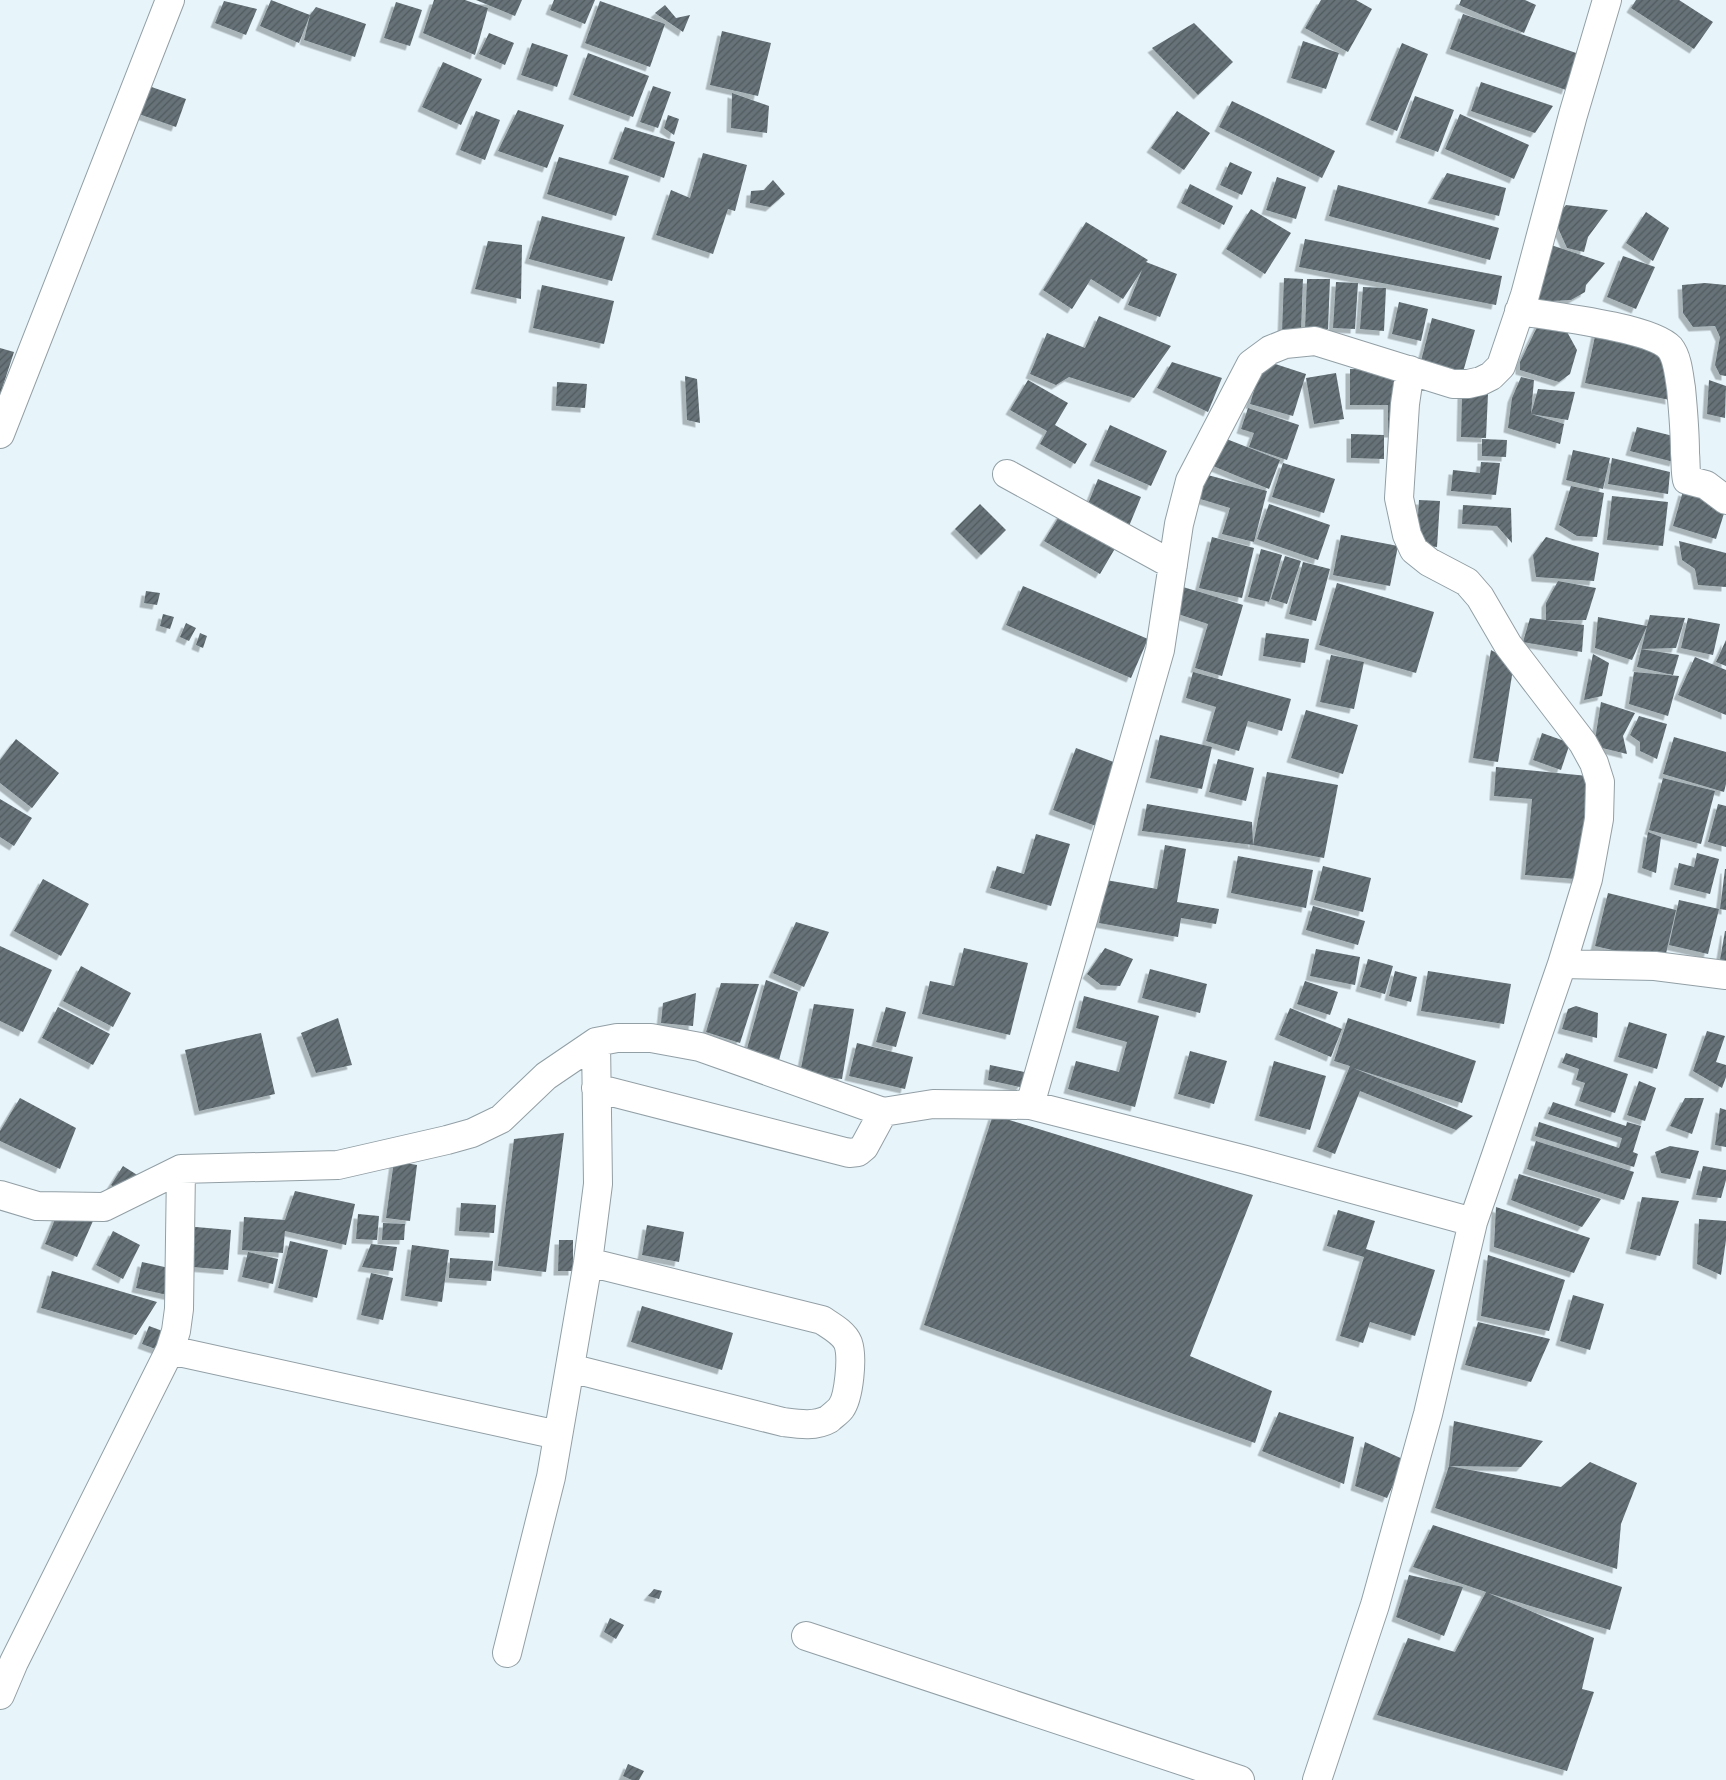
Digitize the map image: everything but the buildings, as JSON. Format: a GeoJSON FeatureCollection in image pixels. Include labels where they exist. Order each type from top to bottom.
{"type":"FeatureCollection","features":[{"type":"Feature","properties":{"kind":"street"},"geometry":{"type":"LineString","coordinates":[[0,434],[170,0]]}},
{"type":"Feature","properties":{"kind":"street"},"geometry":{"type":"LineString","coordinates":[[1030,1105],[1160,650],[1178,524],[1190,481],[1252,364],[1270,350],[1285,344],[1315,341],[1453,384],[1474,383],[1491,376],[1501,366],[1519,311],[1607,0]]}},
{"type":"Feature","properties":{"kind":"street"},"geometry":{"type":"LineString","coordinates":[[1519,311],[1617,327],[1658,339],[1670,349],[1676,362],[1681,388],[1687,480],[1706,484],[1726,500]]}},
{"type":"Feature","properties":{"kind":"street"},"geometry":{"type":"LineString","coordinates":[[1317,1780],[1375,1605],[1428,1414],[1473,1222],[1562,964],[1588,878],[1599,819],[1600,782],[1594,763],[1582,743],[1508,645],[1480,597],[1467,582],[1429,562],[1414,550],[1407,535],[1398,498],[1405,404],[1410,370]]}},
{"type":"Feature","properties":{"kind":"street"},"geometry":{"type":"LineString","coordinates":[[1007,474],[1173,564]]}},
{"type":"Feature","properties":{"kind":"street"},"geometry":{"type":"LineString","coordinates":[[1562,964],[1655,966],[1726,975]]}},
{"type":"Feature","properties":{"kind":"street"},"geometry":{"type":"LineString","coordinates":[[0,1195],[36,1206],[104,1207],[181,1169],[338,1165],[447,1140],[472,1133],[502,1119],[546,1076],[596,1042],[617,1038],[651,1038],[700,1047],[883,1112],[933,1104],[1030,1105],[1246,1160],[1473,1222]]}},
{"type":"Feature","properties":{"kind":"street"},"geometry":{"type":"LineString","coordinates":[[507,1653],[551,1477],[588,1262],[598,1184],[596,1042]]}},
{"type":"Feature","properties":{"kind":"street"},"geometry":{"type":"LineString","coordinates":[[596,1088],[849,1153],[858,1152],[864,1146],[883,1112]]}},
{"type":"Feature","properties":{"kind":"street"},"geometry":{"type":"LineString","coordinates":[[0,1695],[18,1653],[170,1350],[176,1331],[179,1308],[181,1169]]}},
{"type":"Feature","properties":{"kind":"street"},"geometry":{"type":"LineString","coordinates":[[570,1368],[783,1422],[806,1425],[828,1420],[841,1408],[846,1393],[850,1367],[848,1343],[838,1331],[822,1320],[588,1262]]}},
{"type":"Feature","properties":{"kind":"street"},"geometry":{"type":"LineString","coordinates":[[170,1350],[558,1435]]}},
{"type":"Feature","properties":{"kind":"street"},"geometry":{"type":"LineString","coordinates":[[806,1636],[1240,1780]]}}]}
